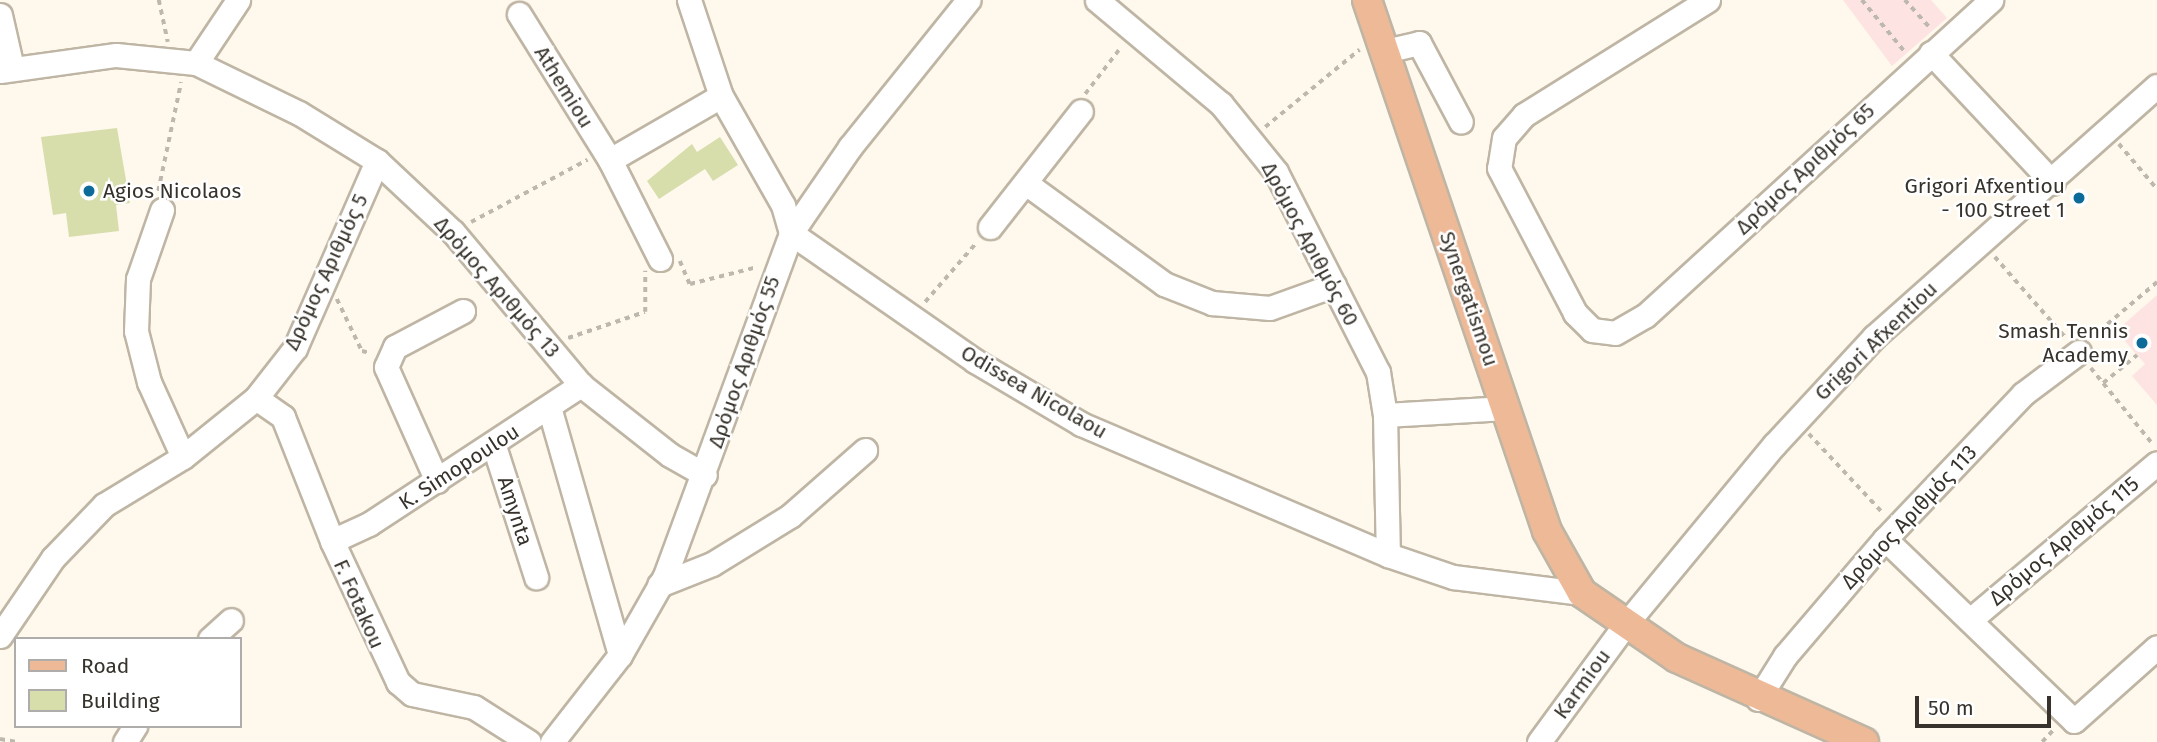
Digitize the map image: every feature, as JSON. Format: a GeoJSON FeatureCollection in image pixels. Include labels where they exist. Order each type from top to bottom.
{"type":"FeatureCollection","features":[{"type":"Feature","properties":{"kind":"main road","name":"Synergatismou"},"geometry":{"type":"LineString","coordinates":[[1367,0],[1548,531],[1582,593]]}},
{"type":"Feature","properties":{"kind":"main road"},"geometry":{"type":"LineString","coordinates":[[1582,593],[1625,625],[1758,699],[1864,742]]}},
{"type":"Feature","properties":{"kind":"street"},"geometry":{"type":"LineString","coordinates":[[195,63],[238,0]]}},
{"type":"Feature","properties":{"kind":"street"},"geometry":{"type":"LineString","coordinates":[[689,0],[721,96],[783,205],[792,233]]}},
{"type":"Feature","properties":{"kind":"street","name":"Δρόμος Αριθμός 55"},"geometry":{"type":"LineString","coordinates":[[551,742],[620,655],[660,585],[705,475],[779,261],[792,233],[850,147],[968,0]]}},
{"type":"Feature","properties":{"kind":"street","name":"Δρόμος Αριθμός 60"},"geometry":{"type":"LineString","coordinates":[[1097,0],[1221,104],[1276,172],[1378,372],[1385,415],[1388,555]]}},
{"type":"Feature","properties":{"kind":"street","name":"Δρόμος Αριθμός 65"},"geometry":{"type":"LineString","coordinates":[[1708,0],[1524,115],[1504,138],[1499,168],[1574,313],[1592,330],[1615,333],[1645,316],[1991,0]]}},
{"type":"Feature","properties":{"kind":"street","name":"Athemiou"},"geometry":{"type":"LineString","coordinates":[[519,14],[607,155],[660,260]]}},
{"type":"Feature","properties":{"kind":"street"},"geometry":{"type":"LineString","coordinates":[[0,15],[6,69]]}},
{"type":"Feature","properties":{"kind":"street"},"geometry":{"type":"LineString","coordinates":[[1382,42],[1419,43],[1461,122]]}},
{"type":"Feature","properties":{"kind":"street"},"geometry":{"type":"LineString","coordinates":[[1930,54],[2053,183]]}},
{"type":"Feature","properties":{"kind":"street","name":"Δρόμος Αριθμός 13"},"geometry":{"type":"LineString","coordinates":[[6,69],[116,55],[195,63],[299,113],[377,161],[453,232],[581,385],[670,455],[705,475]]}},
{"type":"Feature","properties":{"kind":"street","name":"Grigori Afxentiou"},"geometry":{"type":"LineString","coordinates":[[1625,625],[1796,421],[1874,337],[2053,183],[2157,86]]}},
{"type":"Feature","properties":{"kind":"street"},"geometry":{"type":"LineString","coordinates":[[607,155],[721,96]]}},
{"type":"Feature","properties":{"kind":"street"},"geometry":{"type":"LineString","coordinates":[[990,227],[1027,184],[1081,111]]}},
{"type":"Feature","properties":{"kind":"street","name":"Δρόμος Αριθμός 5"},"geometry":{"type":"LineString","coordinates":[[0,636],[53,558],[104,505],[183,457],[256,398],[295,348],[377,161]]}},
{"type":"Feature","properties":{"kind":"street"},"geometry":{"type":"LineString","coordinates":[[1027,184],[1164,284],[1212,303],[1270,307],[1334,285]]}},
{"type":"Feature","properties":{"kind":"street"},"geometry":{"type":"LineString","coordinates":[[162,210],[138,279],[136,331],[149,382],[183,457]]}},
{"type":"Feature","properties":{"kind":"street","name":"Odissea Nicolaou"},"geometry":{"type":"LineString","coordinates":[[792,233],[912,317],[1081,424],[1388,555],[1453,577],[1582,593]]}},
{"type":"Feature","properties":{"kind":"street"},"geometry":{"type":"LineString","coordinates":[[437,481],[392,387],[390,359],[395,347],[463,311]]}},
{"type":"Feature","properties":{"kind":"street","name":"Δρόμος Αριθμός 113"},"geometry":{"type":"LineString","coordinates":[[1758,699],[1785,656],[1890,533],[2023,394],[2083,347]]}},
{"type":"Feature","properties":{"kind":"street","name":"K. Simopoulou"},"geometry":{"type":"LineString","coordinates":[[332,541],[494,446],[581,385]]}},
{"type":"Feature","properties":{"kind":"street","name":"F. Fotakou"},"geometry":{"type":"LineString","coordinates":[[256,398],[283,416],[332,541],[398,682],[412,694],[474,707],[529,742]]}},
{"type":"Feature","properties":{"kind":"street"},"geometry":{"type":"LineString","coordinates":[[549,407],[620,655]]}},
{"type":"Feature","properties":{"kind":"street"},"geometry":{"type":"LineString","coordinates":[[1385,415],[1506,408]]}},
{"type":"Feature","properties":{"kind":"street","name":"Amynta"},"geometry":{"type":"LineString","coordinates":[[494,446],[536,577]]}},
{"type":"Feature","properties":{"kind":"street"},"geometry":{"type":"LineString","coordinates":[[660,585],[712,564],[790,516],[865,450]]}},
{"type":"Feature","properties":{"kind":"street","name":"Δρόμος Αριθμός 115"},"geometry":{"type":"LineString","coordinates":[[1970,620],[2157,463]]}},
{"type":"Feature","properties":{"kind":"street"},"geometry":{"type":"LineString","coordinates":[[1890,533],[1970,620],[2074,721],[2157,647]]}},
{"type":"Feature","properties":{"kind":"street"},"geometry":{"type":"LineString","coordinates":[[212,637],[231,620]]}},
{"type":"Feature","properties":{"kind":"street","name":"Karmiou"},"geometry":{"type":"LineString","coordinates":[[1539,742],[1625,625]]}},
{"type":"Feature","properties":{"kind":"path"},"geometry":{"type":"LineString","coordinates":[[159,0],[172,61]]}},
{"type":"Feature","properties":{"kind":"path"},"geometry":{"type":"LineString","coordinates":[[1862,0],[1930,54]]}},
{"type":"Feature","properties":{"kind":"path"},"geometry":{"type":"LineString","coordinates":[[1905,0],[1930,54]]}},
{"type":"Feature","properties":{"kind":"path"},"geometry":{"type":"LineString","coordinates":[[1081,111],[1080,101],[1134,31]]}},
{"type":"Feature","properties":{"kind":"path"},"geometry":{"type":"LineString","coordinates":[[1250,139],[1382,42]]}},
{"type":"Feature","properties":{"kind":"path"},"geometry":{"type":"LineString","coordinates":[[162,210],[157,184],[182,78],[195,63]]}},
{"type":"Feature","properties":{"kind":"path"},"geometry":{"type":"LineString","coordinates":[[2108,132],[2157,189]]}},
{"type":"Feature","properties":{"kind":"path"},"geometry":{"type":"LineString","coordinates":[[453,232],[607,155]]}},
{"type":"Feature","properties":{"kind":"path"},"geometry":{"type":"LineString","coordinates":[[912,317],[990,227]]}},
{"type":"Feature","properties":{"kind":"path"},"geometry":{"type":"LineString","coordinates":[[548,345],[645,312],[645,270],[660,260],[680,261],[690,284],[779,261]]}},
{"type":"Feature","properties":{"kind":"path"},"geometry":{"type":"LineString","coordinates":[[327,278],[362,351],[390,359]]}},
{"type":"Feature","properties":{"kind":"path"},"geometry":{"type":"LineString","coordinates":[[2083,347],[2157,282]]}},
{"type":"Feature","properties":{"kind":"path"},"geometry":{"type":"LineString","coordinates":[[2104,383],[2137,355]]}},
{"type":"Feature","properties":{"kind":"path"},"geometry":{"type":"LineString","coordinates":[[1796,421],[1890,533]]}},
{"type":"Feature","properties":{"kind":"path"},"geometry":{"type":"LineString","coordinates":[[0,739],[17,742]]}},
{"type":"Feature","properties":{"kind":"shaded area"},"geometry":{"type":"Polygon","coordinates":[[[1843,0],[1931,0],[1947,18],[1892,66],[1843,0]]]}},
{"type":"Feature","properties":{"kind":"shaded area","name":"Smash Tennis Academy"},"geometry":{"type":"Polygon","coordinates":[[[2157,295],[2157,405],[2132,376],[2145,364],[2116,331],[2157,295]]]}},
{"type":"Feature","properties":{"kind":"building","name":"Agios Nicolaos"},"geometry":{"type":"Polygon","coordinates":[[[117,128],[130,203],[116,205],[119,231],[69,237],[66,213],[53,215],[41,137],[117,128]]]}},
{"type":"Feature","properties":{"kind":"building"},"geometry":{"type":"Polygon","coordinates":[[[720,137],[738,165],[713,181],[705,169],[659,199],[647,181],[692,144],[697,152],[720,137]]]}},
{"type":"Feature","properties":{"kind":"place","name":"Agios Nicolaos"},"geometry":{"type":"Point","coordinates":[89,191]}},
{"type":"Feature","properties":{"kind":"place","name":"Grigori Afxentiou - 100 Street 1"},"geometry":{"type":"Point","coordinates":[2079,198]}},
{"type":"Feature","properties":{"kind":"place","name":"Smash Tennis Academy"},"geometry":{"type":"Point","coordinates":[2142,343]}}]}
